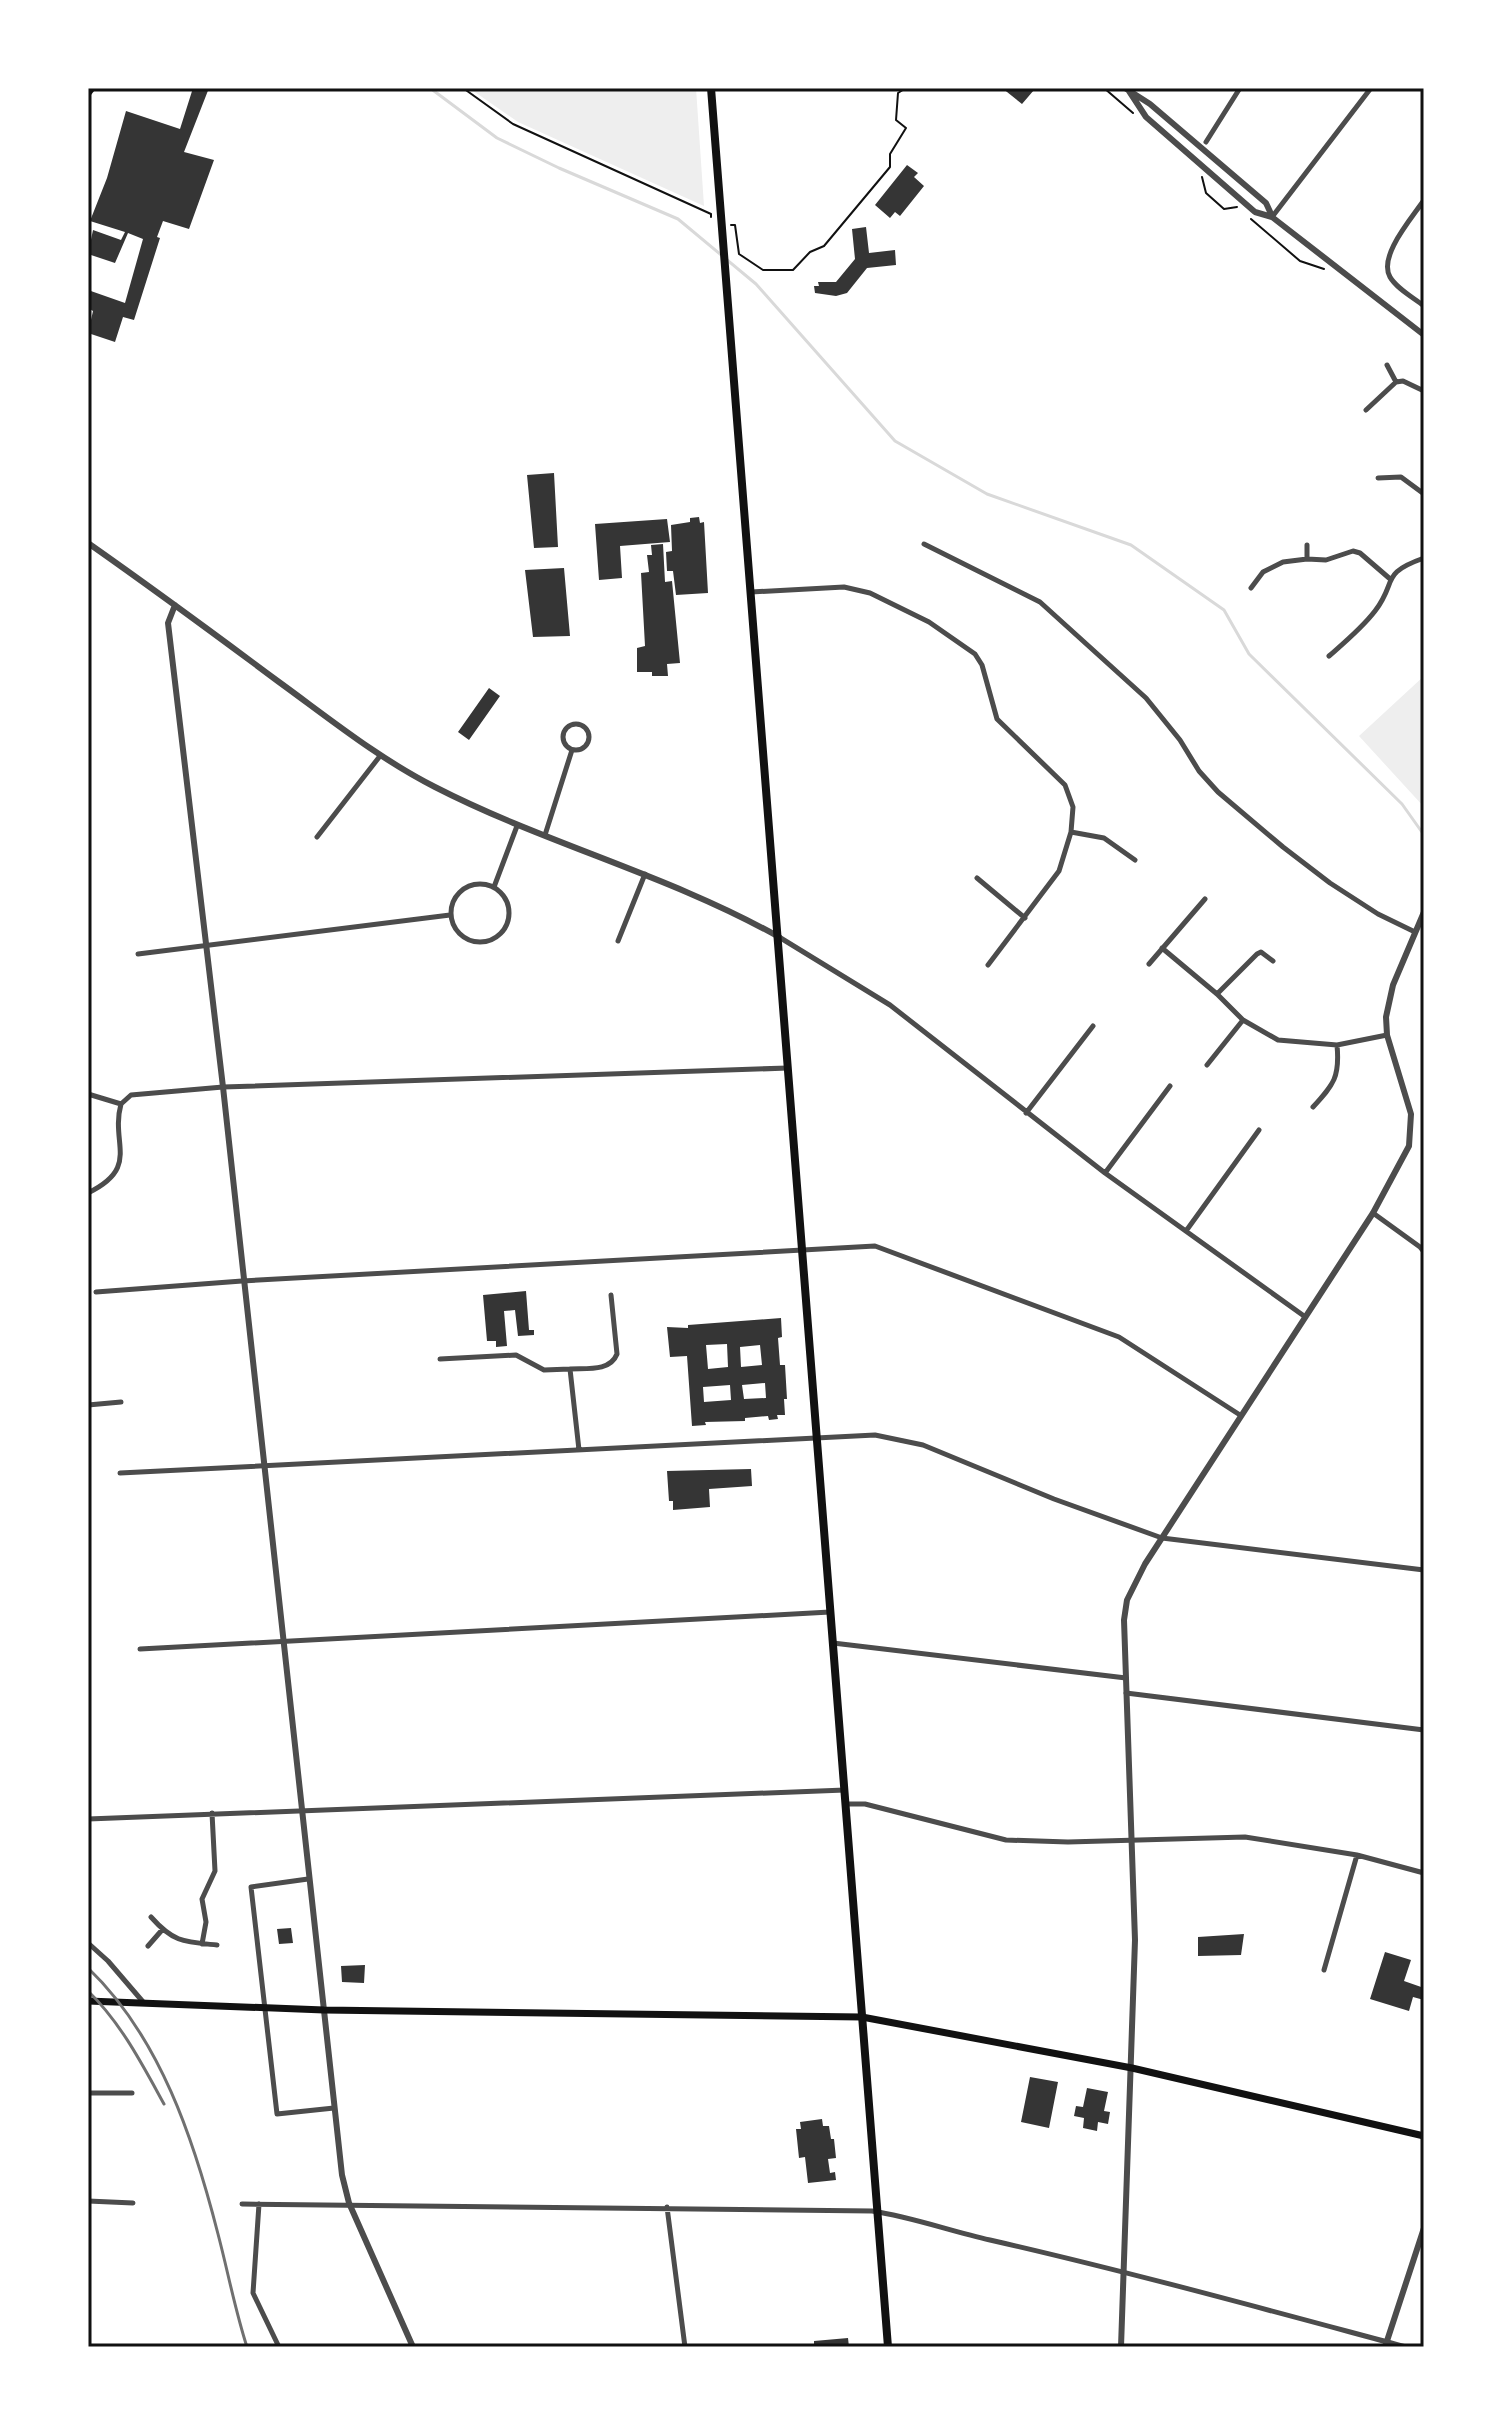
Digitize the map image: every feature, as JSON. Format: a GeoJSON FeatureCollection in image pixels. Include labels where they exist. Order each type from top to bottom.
{"type":"FeatureCollection","features":[{"type":"Feature","properties":{"kind":"highway"},"geometry":{"type":"LineString","coordinates":[[711,88],[888,2347]]}},
{"type":"Feature","properties":{"kind":"main road"},"geometry":{"type":"LineString","coordinates":[[88,93],[92,88]]}},
{"type":"Feature","properties":{"kind":"main road"},"geometry":{"type":"LineString","coordinates":[[88,2001],[324,2010],[862,2017],[1132,2068],[1424,2136]]}},
{"type":"Feature","properties":{"kind":"street"},"geometry":{"type":"LineString","coordinates":[[1206,142],[1240,88]]}},
{"type":"Feature","properties":{"kind":"street"},"geometry":{"type":"LineString","coordinates":[[1272,217],[1371,88]]}},
{"type":"Feature","properties":{"kind":"street"},"geometry":{"type":"LineString","coordinates":[[1127,89],[1150,104],[1266,203],[1272,217]]}},
{"type":"Feature","properties":{"kind":"street"},"geometry":{"type":"LineString","coordinates":[[1127,89],[1146,117],[1255,212],[1272,217],[1424,335]]}},
{"type":"Feature","properties":{"kind":"street"},"geometry":{"type":"LineString","coordinates":[[1424,200],[1389,253],[1387,267],[1393,281],[1424,306]]}},
{"type":"Feature","properties":{"kind":"street"},"geometry":{"type":"LineString","coordinates":[[1387,365],[1396,382]]}},
{"type":"Feature","properties":{"kind":"street"},"geometry":{"type":"LineString","coordinates":[[1366,410],[1396,382],[1403,381],[1424,391]]}},
{"type":"Feature","properties":{"kind":"street"},"geometry":{"type":"LineString","coordinates":[[1378,478],[1401,477],[1424,494]]}},
{"type":"Feature","properties":{"kind":"street"},"geometry":{"type":"LineString","coordinates":[[88,543],[380,756],[435,787],[517,826],[645,874],[747,919],[890,1005],[1105,1173],[1304,1316]]}},
{"type":"Feature","properties":{"kind":"street"},"geometry":{"type":"LineString","coordinates":[[924,544],[1040,602],[1146,698],[1218,792],[1330,883],[1415,932]]}},
{"type":"Feature","properties":{"kind":"street"},"geometry":{"type":"LineString","coordinates":[[1307,545],[1307,559]]}},
{"type":"Feature","properties":{"kind":"street"},"geometry":{"type":"LineString","coordinates":[[1251,588],[1263,572],[1273,566],[1307,559],[1326,560],[1353,551],[1360,553],[1389,578]]}},
{"type":"Feature","properties":{"kind":"street"},"geometry":{"type":"LineString","coordinates":[[1329,656],[1376,609],[1386,593],[1389,578],[1402,566],[1424,558]]}},
{"type":"Feature","properties":{"kind":"street"},"geometry":{"type":"LineString","coordinates":[[750,593],[844,587],[870,593],[929,622],[975,654],[982,665],[997,719],[1065,785],[1073,807],[1071,832],[1059,871],[988,965]]}},
{"type":"Feature","properties":{"kind":"street"},"geometry":{"type":"LineString","coordinates":[[175,605],[168,623],[223,1087],[342,2175],[349,2203],[413,2347]]}},
{"type":"Feature","properties":{"kind":"street"},"geometry":{"type":"LineString","coordinates":[[578,724],[586,728],[589,741],[581,750],[572,750],[565,745],[563,736],[567,729],[578,724]]}},
{"type":"Feature","properties":{"kind":"street"},"geometry":{"type":"LineString","coordinates":[[545,835],[572,750]]}},
{"type":"Feature","properties":{"kind":"street"},"geometry":{"type":"LineString","coordinates":[[317,837],[380,756]]}},
{"type":"Feature","properties":{"kind":"street"},"geometry":{"type":"LineString","coordinates":[[494,887],[517,826]]}},
{"type":"Feature","properties":{"kind":"street"},"geometry":{"type":"LineString","coordinates":[[1071,832],[1104,838],[1135,860]]}},
{"type":"Feature","properties":{"kind":"street"},"geometry":{"type":"LineString","coordinates":[[618,941],[645,874]]}},
{"type":"Feature","properties":{"kind":"street"},"geometry":{"type":"LineString","coordinates":[[977,878],[1025,918]]}},
{"type":"Feature","properties":{"kind":"street"},"geometry":{"type":"LineString","coordinates":[[476,884],[494,887],[502,893],[509,912],[503,931],[496,938],[476,943],[467,940],[453,925],[451,906],[460,891],[476,884]]}},
{"type":"Feature","properties":{"kind":"street"},"geometry":{"type":"LineString","coordinates":[[1149,964],[1205,899]]}},
{"type":"Feature","properties":{"kind":"street"},"geometry":{"type":"LineString","coordinates":[[1121,2347],[1135,1940],[1124,1620],[1127,1600],[1162,1538],[1240,1415],[1373,1213],[1409,1146],[1411,1114],[1387,1035],[1386,1017],[1393,985],[1424,912]]}},
{"type":"Feature","properties":{"kind":"street"},"geometry":{"type":"LineString","coordinates":[[138,954],[450,915]]}},
{"type":"Feature","properties":{"kind":"street"},"geometry":{"type":"LineString","coordinates":[[1162,948],[1243,1020],[1278,1040],[1337,1045],[1387,1035]]}},
{"type":"Feature","properties":{"kind":"street"},"geometry":{"type":"LineString","coordinates":[[1217,994],[1257,954],[1261,952],[1273,961]]}},
{"type":"Feature","properties":{"kind":"street"},"geometry":{"type":"LineString","coordinates":[[1207,1065],[1243,1020]]}},
{"type":"Feature","properties":{"kind":"street"},"geometry":{"type":"LineString","coordinates":[[1026,1113],[1093,1026]]}},
{"type":"Feature","properties":{"kind":"street"},"geometry":{"type":"LineString","coordinates":[[1313,1107],[1337,1075],[1337,1045]]}},
{"type":"Feature","properties":{"kind":"street"},"geometry":{"type":"LineString","coordinates":[[88,1193],[107,1184],[122,1156],[119,1112],[121,1104],[131,1095],[223,1087],[789,1068]]}},
{"type":"Feature","properties":{"kind":"street"},"geometry":{"type":"LineString","coordinates":[[1105,1173],[1170,1086]]}},
{"type":"Feature","properties":{"kind":"street"},"geometry":{"type":"LineString","coordinates":[[88,1094],[121,1104]]}},
{"type":"Feature","properties":{"kind":"street"},"geometry":{"type":"LineString","coordinates":[[1186,1231],[1259,1130]]}},
{"type":"Feature","properties":{"kind":"street"},"geometry":{"type":"LineString","coordinates":[[1373,1213],[1424,1252]]}},
{"type":"Feature","properties":{"kind":"street"},"geometry":{"type":"LineString","coordinates":[[96,1292],[875,1246],[1119,1337],[1240,1415]]}},
{"type":"Feature","properties":{"kind":"street"},"geometry":{"type":"LineString","coordinates":[[440,1359],[516,1355],[544,1370],[608,1366],[615,1361],[617,1354],[611,1295]]}},
{"type":"Feature","properties":{"kind":"street"},"geometry":{"type":"LineString","coordinates":[[570,1369],[579,1450]]}},
{"type":"Feature","properties":{"kind":"street"},"geometry":{"type":"LineString","coordinates":[[88,1405],[121,1402]]}},
{"type":"Feature","properties":{"kind":"street"},"geometry":{"type":"LineString","coordinates":[[120,1473],[875,1435],[923,1445],[1054,1499],[1162,1538],[1424,1570]]}},
{"type":"Feature","properties":{"kind":"street"},"geometry":{"type":"LineString","coordinates":[[140,1649],[831,1612]]}},
{"type":"Feature","properties":{"kind":"street"},"geometry":{"type":"LineString","coordinates":[[833,1643],[1126,1678]]}},
{"type":"Feature","properties":{"kind":"street"},"geometry":{"type":"LineString","coordinates":[[1126,1693],[1424,1730]]}},
{"type":"Feature","properties":{"kind":"street"},"geometry":{"type":"LineString","coordinates":[[88,1819],[846,1790]]}},
{"type":"Feature","properties":{"kind":"street"},"geometry":{"type":"LineString","coordinates":[[847,1804],[865,1804],[1006,1840],[1068,1842],[1245,1837],[1357,1855],[1424,1873]]}},
{"type":"Feature","properties":{"kind":"street"},"geometry":{"type":"LineString","coordinates":[[202,1944],[206,1922],[202,1899],[215,1871],[212,1813]]}},
{"type":"Feature","properties":{"kind":"street"},"geometry":{"type":"LineString","coordinates":[[1324,1970],[1357,1855]]}},
{"type":"Feature","properties":{"kind":"street"},"geometry":{"type":"LineString","coordinates":[[308,1879],[251,1887],[277,2114],[334,2108]]}},
{"type":"Feature","properties":{"kind":"street"},"geometry":{"type":"LineString","coordinates":[[151,1917],[162,1930],[183,1942],[217,1945]]}},
{"type":"Feature","properties":{"kind":"street"},"geometry":{"type":"LineString","coordinates":[[148,1946],[162,1930]]}},
{"type":"Feature","properties":{"kind":"street"},"geometry":{"type":"LineString","coordinates":[[88,1943],[144,2003]]}},
{"type":"Feature","properties":{"kind":"street"},"geometry":{"type":"LineString","coordinates":[[88,2093],[132,2093]]}},
{"type":"Feature","properties":{"kind":"street"},"geometry":{"type":"LineString","coordinates":[[88,2201],[133,2203]]}},
{"type":"Feature","properties":{"kind":"street"},"geometry":{"type":"LineString","coordinates":[[242,2204],[879,2212],[1125,2272],[1406,2347]]}},
{"type":"Feature","properties":{"kind":"street"},"geometry":{"type":"LineString","coordinates":[[259,2204],[253,2293],[279,2347]]}},
{"type":"Feature","properties":{"kind":"street"},"geometry":{"type":"LineString","coordinates":[[667,2207],[685,2347]]}},
{"type":"Feature","properties":{"kind":"street"},"geometry":{"type":"LineString","coordinates":[[1386,2344],[1424,2228]]}},
{"type":"Feature","properties":{"kind":"path"},"geometry":{"type":"LineString","coordinates":[[463,88],[513,124],[711,214],[712,224],[735,225],[739,254],[763,270],[793,270],[810,252],[824,246],[890,167],[890,154],[906,128],[896,120],[898,93],[906,88]]}},
{"type":"Feature","properties":{"kind":"shaded area"},"geometry":{"type":"Polygon","coordinates":[[[469,88],[696,88],[704,206],[518,122],[469,88]]]}},
{"type":"Feature","properties":{"kind":"shaded area"},"geometry":{"type":"Polygon","coordinates":[[[1424,676],[1424,807],[1359,736],[1424,676]]]}},
{"type":"Feature","properties":{"kind":"building"},"geometry":{"type":"Polygon","coordinates":[[[193,88],[209,88],[184,152],[214,160],[189,229],[163,221],[134,320],[123,317],[115,342],[88,333],[93,311],[88,308],[88,290],[125,303],[143,239],[128,233],[115,263],[88,254],[93,230],[121,240],[125,232],[90,221],[107,178],[126,111],[180,129],[193,88]]]}},
{"type":"Feature","properties":{"kind":"building"},"geometry":{"type":"Polygon","coordinates":[[[1002,88],[1033,88],[1034,90],[1022,104],[1002,88]]]}},
{"type":"Feature","properties":{"kind":"building"},"geometry":{"type":"Polygon","coordinates":[[[907,165],[918,173],[914,177],[924,186],[900,216],[895,212],[890,218],[875,205],[907,165]]]}},
{"type":"Feature","properties":{"kind":"building"},"geometry":{"type":"Polygon","coordinates":[[[866,227],[869,253],[895,250],[896,265],[867,268],[847,293],[836,296],[815,293],[814,286],[819,286],[818,282],[836,282],[855,259],[852,229],[866,227]]]}},
{"type":"Feature","properties":{"kind":"building"},"geometry":{"type":"Polygon","coordinates":[[[554,473],[558,547],[534,548],[527,475],[554,473]]]}},
{"type":"Feature","properties":{"kind":"building"},"geometry":{"type":"Polygon","coordinates":[[[699,517],[700,523],[704,522],[708,593],[676,595],[673,571],[667,571],[666,552],[672,551],[671,525],[699,517]]]}},
{"type":"Feature","properties":{"kind":"building"},"geometry":{"type":"Polygon","coordinates":[[[667,519],[670,542],[620,546],[622,578],[599,580],[595,524],[667,519]]]}},
{"type":"Feature","properties":{"kind":"building"},"geometry":{"type":"Polygon","coordinates":[[[663,544],[665,582],[672,581],[680,663],[667,664],[668,676],[652,676],[652,672],[637,672],[637,648],[645,646],[641,573],[649,572],[647,555],[652,555],[651,545],[663,544]]]}},
{"type":"Feature","properties":{"kind":"building"},"geometry":{"type":"Polygon","coordinates":[[[564,568],[570,636],[533,637],[525,570],[564,568]]]}},
{"type":"Feature","properties":{"kind":"building"},"geometry":{"type":"Polygon","coordinates":[[[489,688],[500,696],[469,740],[458,732],[489,688]]]}},
{"type":"Feature","properties":{"kind":"building"},"geometry":{"type":"Polygon","coordinates":[[[526,1291],[529,1330],[534,1330],[534,1335],[518,1336],[515,1310],[504,1311],[507,1346],[496,1347],[496,1341],[487,1341],[483,1295],[526,1291]]]}},
{"type":"Feature","properties":{"kind":"building"},"geometry":{"type":"Polygon","coordinates":[[[781,1318],[782,1337],[778,1338],[780,1365],[785,1365],[785,1415],[777,1415],[778,1419],[769,1420],[768,1416],[692,1426],[687,1356],[670,1357],[667,1327],[688,1328],[688,1325],[781,1318]],[[727,1344],[706,1345],[708,1369],[728,1367],[727,1344]],[[760,1345],[740,1347],[741,1367],[762,1365],[760,1345]],[[765,1383],[742,1385],[744,1399],[766,1398],[765,1383]],[[730,1385],[703,1387],[704,1402],[731,1400],[730,1385]]]}},
{"type":"Feature","properties":{"kind":"building"},"geometry":{"type":"Polygon","coordinates":[[[751,1469],[752,1486],[709,1489],[710,1507],[673,1510],[673,1501],[669,1501],[667,1471],[751,1469]]]}},
{"type":"Feature","properties":{"kind":"building"},"geometry":{"type":"Polygon","coordinates":[[[291,1928],[293,1943],[279,1944],[277,1929],[291,1928]]]}},
{"type":"Feature","properties":{"kind":"building"},"geometry":{"type":"Polygon","coordinates":[[[1244,1934],[1241,1955],[1198,1956],[1198,1937],[1244,1934]]]}},
{"type":"Feature","properties":{"kind":"building"},"geometry":{"type":"Polygon","coordinates":[[[1385,1952],[1411,1960],[1404,1981],[1424,1988],[1424,2000],[1413,1997],[1409,2011],[1370,1999],[1385,1952]]]}},
{"type":"Feature","properties":{"kind":"building"},"geometry":{"type":"Polygon","coordinates":[[[365,1965],[364,1983],[342,1982],[341,1966],[365,1965]]]}},
{"type":"Feature","properties":{"kind":"building"},"geometry":{"type":"Polygon","coordinates":[[[1030,2077],[1058,2082],[1049,2128],[1021,2122],[1030,2077]]]}},
{"type":"Feature","properties":{"kind":"building"},"geometry":{"type":"Polygon","coordinates":[[[1087,2088],[1108,2092],[1104,2111],[1110,2112],[1108,2124],[1098,2122],[1097,2131],[1083,2128],[1084,2118],[1074,2116],[1076,2106],[1083,2107],[1087,2088]]]}},
{"type":"Feature","properties":{"kind":"building"},"geometry":{"type":"Polygon","coordinates":[[[822,2119],[823,2126],[829,2126],[831,2139],[834,2139],[836,2158],[828,2159],[830,2173],[835,2172],[836,2180],[808,2183],[805,2157],[799,2158],[796,2129],[801,2129],[800,2122],[822,2119]]]}},
{"type":"Feature","properties":{"kind":"building"},"geometry":{"type":"Polygon","coordinates":[[[848,2338],[849,2347],[814,2347],[814,2341],[848,2338]]]}},
{"type":"Feature","properties":{"kind":"waterway"},"geometry":{"type":"LineString","coordinates":[[430,88],[497,138],[678,219],[756,284],[895,441],[987,494],[1131,545],[1224,610],[1249,654],[1402,804],[1424,835]]}},
{"type":"Feature","properties":{"kind":"railway"},"geometry":{"type":"LineString","coordinates":[[88,1968],[135,2025],[171,2092],[198,2162],[247,2347]]}},
{"type":"Feature","properties":{"kind":"railway"},"geometry":{"type":"LineString","coordinates":[[88,1991],[121,2030],[164,2104]]}}]}
